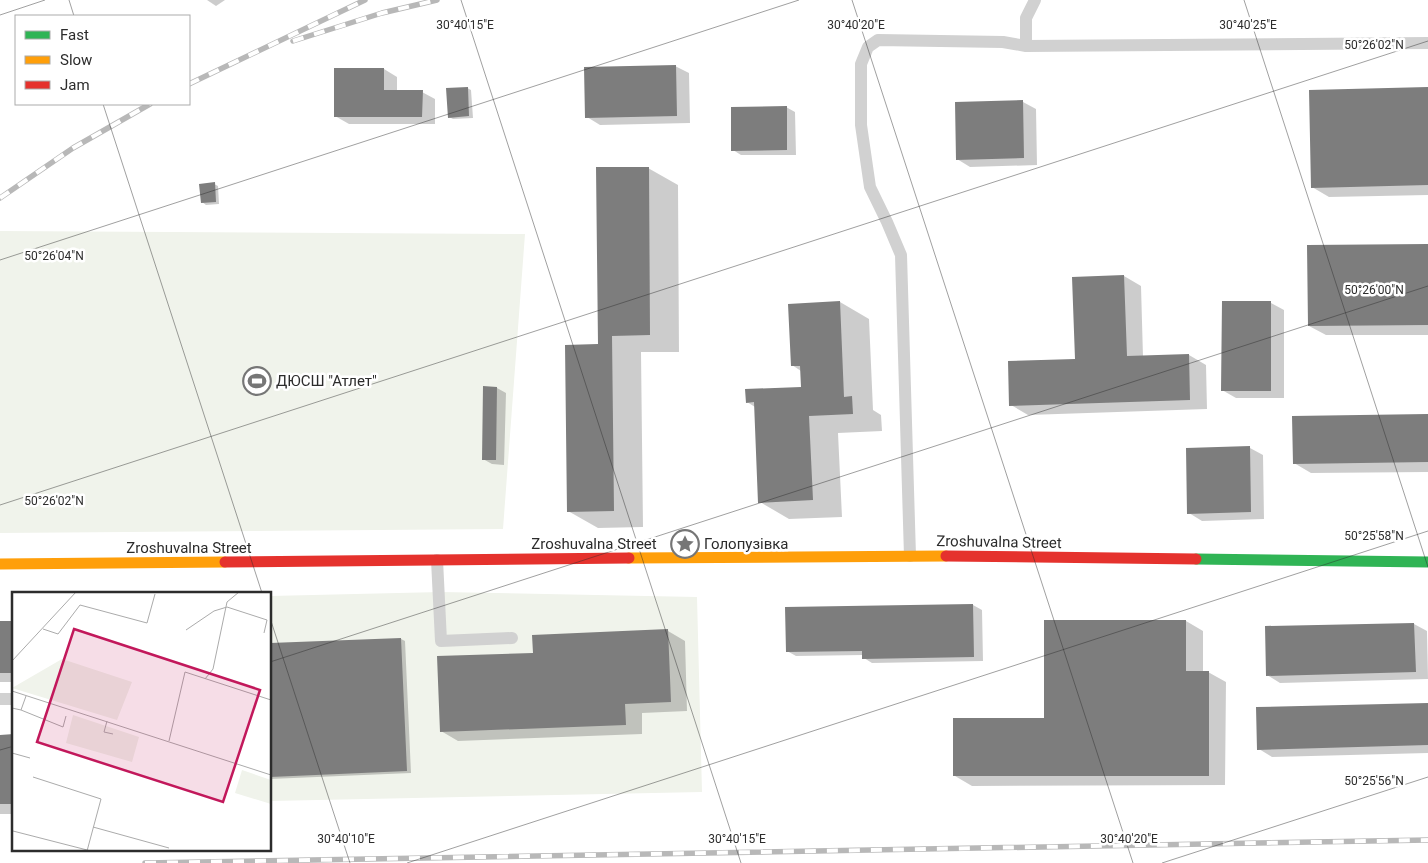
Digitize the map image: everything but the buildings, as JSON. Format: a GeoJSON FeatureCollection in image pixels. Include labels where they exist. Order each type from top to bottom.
{"type":"FeatureCollection","features":[{"type":"Feature","properties":{"kind":"street","name":"Zroshuvalna Street"},"geometry":{"type":"LineString","coordinates":[[0,564],[910,556],[1428,562]]}},
{"type":"Feature","properties":{"kind":"lane"},"geometry":{"type":"LineString","coordinates":[[1026,46],[1026,18],[1035,0]]}},
{"type":"Feature","properties":{"kind":"lane"},"geometry":{"type":"LineString","coordinates":[[910,556],[901,255],[870,187],[860,125],[861,64],[868,47],[878,40],[1003,42],[1026,46],[1428,43]]}},
{"type":"Feature","properties":{"kind":"lane"},"geometry":{"type":"LineString","coordinates":[[438,560],[441,641],[512,638]]}},
{"type":"Feature","properties":{"kind":"shaded area","name":"ДЮСШ \"Атлет\""},"geometry":{"type":"Polygon","coordinates":[[[0,231],[525,234],[503,529],[0,533],[0,231]]]}},
{"type":"Feature","properties":{"kind":"shaded area"},"geometry":{"type":"Polygon","coordinates":[[[441,592],[697,597],[702,792],[271,801],[271,596],[441,592]]]}},
{"type":"Feature","properties":{"kind":"railway"},"geometry":{"type":"LineString","coordinates":[[190,84],[365,0]]}},
{"type":"Feature","properties":{"kind":"railway"},"geometry":{"type":"LineString","coordinates":[[293,41],[382,13],[437,0]]}},
{"type":"Feature","properties":{"kind":"railway"},"geometry":{"type":"LineString","coordinates":[[0,198],[73,148],[148,105]]}},
{"type":"Feature","properties":{"kind":"railway"},"geometry":{"type":"LineString","coordinates":[[145,863],[1428,840]]}},
{"type":"Feature","properties":{"kind":"traffic: fast"},"geometry":{"type":"LineString","coordinates":[[1196,559],[1428,562]]}},
{"type":"Feature","properties":{"kind":"traffic: slow"},"geometry":{"type":"LineString","coordinates":[[629,558],[946,556]]}},
{"type":"Feature","properties":{"kind":"traffic: slow"},"geometry":{"type":"LineString","coordinates":[[0,564],[225,562]]}},
{"type":"Feature","properties":{"kind":"traffic: jam"},"geometry":{"type":"LineString","coordinates":[[946,556],[1196,559]]}},
{"type":"Feature","properties":{"kind":"traffic: jam"},"geometry":{"type":"LineString","coordinates":[[225,562],[629,558]]}},
{"type":"Feature","properties":{"kind":"place","name":"ДЮСШ \"Атлет\""},"geometry":{"type":"Point","coordinates":[257,381]}},
{"type":"Feature","properties":{"kind":"place","name":"Голопузівка"},"geometry":{"type":"Point","coordinates":[685,544]}}]}
